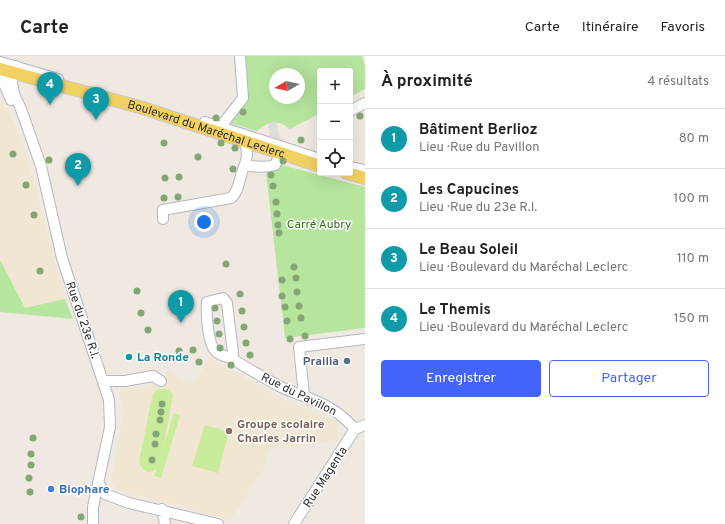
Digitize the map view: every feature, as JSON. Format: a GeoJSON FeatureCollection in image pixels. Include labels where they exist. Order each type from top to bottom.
{"type":"FeatureCollection","features":[{"type":"Feature","properties":{"kind":"main road","name":"Boulevard du Maréchal Leclerc"},"geometry":{"type":"LineString","coordinates":[[7,68],[222,131],[246,142],[317,165]]}},
{"type":"Feature","properties":{"kind":"main road"},"geometry":{"type":"LineString","coordinates":[[353,175],[365,178]]}},
{"type":"Feature","properties":{"kind":"street"},"geometry":{"type":"LineString","coordinates":[[222,131],[225,121],[243,98],[240,56]]}},
{"type":"Feature","properties":{"kind":"street","name":"Rue du 23e R.I."},"geometry":{"type":"LineString","coordinates":[[7,68],[3,84],[10,98],[24,118]]}},
{"type":"Feature","properties":{"kind":"street","name":"Rue du 23e R.I."},"geometry":{"type":"LineString","coordinates":[[7,68],[14,94],[41,166],[62,258],[104,381],[109,400],[110,423],[93,507],[93,524]]}},
{"type":"Feature","properties":{"kind":"street"},"geometry":{"type":"LineString","coordinates":[[3,84],[14,94]]}},
{"type":"Feature","properties":{"kind":"street"},"geometry":{"type":"LineString","coordinates":[[353,109],[365,102]]}},
{"type":"Feature","properties":{"kind":"street","name":"Boulevard du Maréchal Leclerc"},"geometry":{"type":"LineString","coordinates":[[222,131],[317,158]]}},
{"type":"Feature","properties":{"kind":"street"},"geometry":{"type":"LineString","coordinates":[[163,219],[163,210],[231,198],[235,195],[240,173],[247,156],[246,142]]}},
{"type":"Feature","properties":{"kind":"street"},"geometry":{"type":"LineString","coordinates":[[244,164],[259,167],[272,166],[275,165],[280,154]]}},
{"type":"Feature","properties":{"kind":"street"},"geometry":{"type":"LineString","coordinates":[[353,168],[365,170]]}},
{"type":"Feature","properties":{"kind":"street","name":"Rue du Pavillon"},"geometry":{"type":"LineString","coordinates":[[230,358],[233,353],[227,303],[222,298],[206,302],[210,341],[213,349],[282,387],[304,395],[342,414],[355,429]]}},
{"type":"Feature","properties":{"kind":"street"},"geometry":{"type":"LineString","coordinates":[[304,395],[299,347],[365,339]]}},
{"type":"Feature","properties":{"kind":"street"},"geometry":{"type":"LineString","coordinates":[[104,381],[125,381],[153,376],[161,381]]}},
{"type":"Feature","properties":{"kind":"street"},"geometry":{"type":"LineString","coordinates":[[355,429],[365,425]]}},
{"type":"Feature","properties":{"kind":"street","name":"Rue Magenta"},"geometry":{"type":"LineString","coordinates":[[294,524],[355,429]]}},
{"type":"Feature","properties":{"kind":"street"},"geometry":{"type":"LineString","coordinates":[[98,482],[105,494],[129,503],[162,509],[218,524]]}},
{"type":"Feature","properties":{"kind":"street"},"geometry":{"type":"LineString","coordinates":[[162,509],[165,524]]}},
{"type":"Feature","properties":{"kind":"shaded area"},"geometry":{"type":"Polygon","coordinates":[[[0,100],[14,122],[26,154],[65,299],[25,308],[0,260],[0,100]]]}},
{"type":"Feature","properties":{"kind":"shaded area"},"geometry":{"type":"Polygon","coordinates":[[[276,122],[280,138],[294,146],[265,142],[270,134],[268,123],[276,122]]]}},
{"type":"Feature","properties":{"kind":"shaded area","name":"Groupe scolaire Charles Jarrin"},"geometry":{"type":"Polygon","coordinates":[[[210,358],[282,399],[337,422],[339,440],[268,450],[266,464],[230,520],[116,489],[111,480],[124,412],[118,391],[134,387],[146,389],[162,380],[168,371],[188,384],[190,381],[194,383],[210,358]]]}},
{"type":"Feature","properties":{"kind":"green space"},"geometry":{"type":"Polygon","coordinates":[[[243,56],[362,56],[365,65],[365,89],[353,95],[353,68],[317,68],[317,115],[290,129],[286,126],[273,122],[265,125],[257,131],[230,123],[247,101],[243,56]]]}},
{"type":"Feature","properties":{"kind":"green space","name":"Carré Aubry"},"geometry":{"type":"Polygon","coordinates":[[[282,165],[317,174],[317,176],[324,176],[365,187],[365,328],[285,338],[266,172],[282,165]]]}},
{"type":"Feature","properties":{"kind":"green space"},"geometry":{"type":"Polygon","coordinates":[[[0,260],[25,308],[65,299],[73,319],[0,312],[0,260]]]}},
{"type":"Feature","properties":{"kind":"green space"},"geometry":{"type":"Polygon","coordinates":[[[157,389],[166,389],[173,394],[164,445],[174,413],[180,415],[161,478],[154,476],[157,469],[151,472],[146,472],[139,462],[152,397],[157,389]]]}},
{"type":"Feature","properties":{"kind":"green space"},"geometry":{"type":"Polygon","coordinates":[[[205,425],[229,432],[218,473],[192,466],[205,425]]]}},
{"type":"Feature","properties":{"kind":"place","name":"Le Themis"},"geometry":{"type":"Point","coordinates":[50,105]}},
{"type":"Feature","properties":{"kind":"place","name":"Le Beau Soleil"},"geometry":{"type":"Point","coordinates":[96,120]}},
{"type":"Feature","properties":{"kind":"place","name":"Les Capucines"},"geometry":{"type":"Point","coordinates":[78,186]}},
{"type":"Feature","properties":{"kind":"place","name":"Bâtiment Berlioz"},"geometry":{"type":"Point","coordinates":[181,323]}},
{"type":"Feature","properties":{"kind":"place","name":"La Ronde"},"geometry":{"type":"Point","coordinates":[129,357]}},
{"type":"Feature","properties":{"kind":"place","name":"Prailia"},"geometry":{"type":"Point","coordinates":[347,361]}},
{"type":"Feature","properties":{"kind":"place","name":"Groupe scolaire Charles Jarrin"},"geometry":{"type":"Point","coordinates":[229,431]}},
{"type":"Feature","properties":{"kind":"place","name":"Biophare"},"geometry":{"type":"Point","coordinates":[51,489]}}]}
